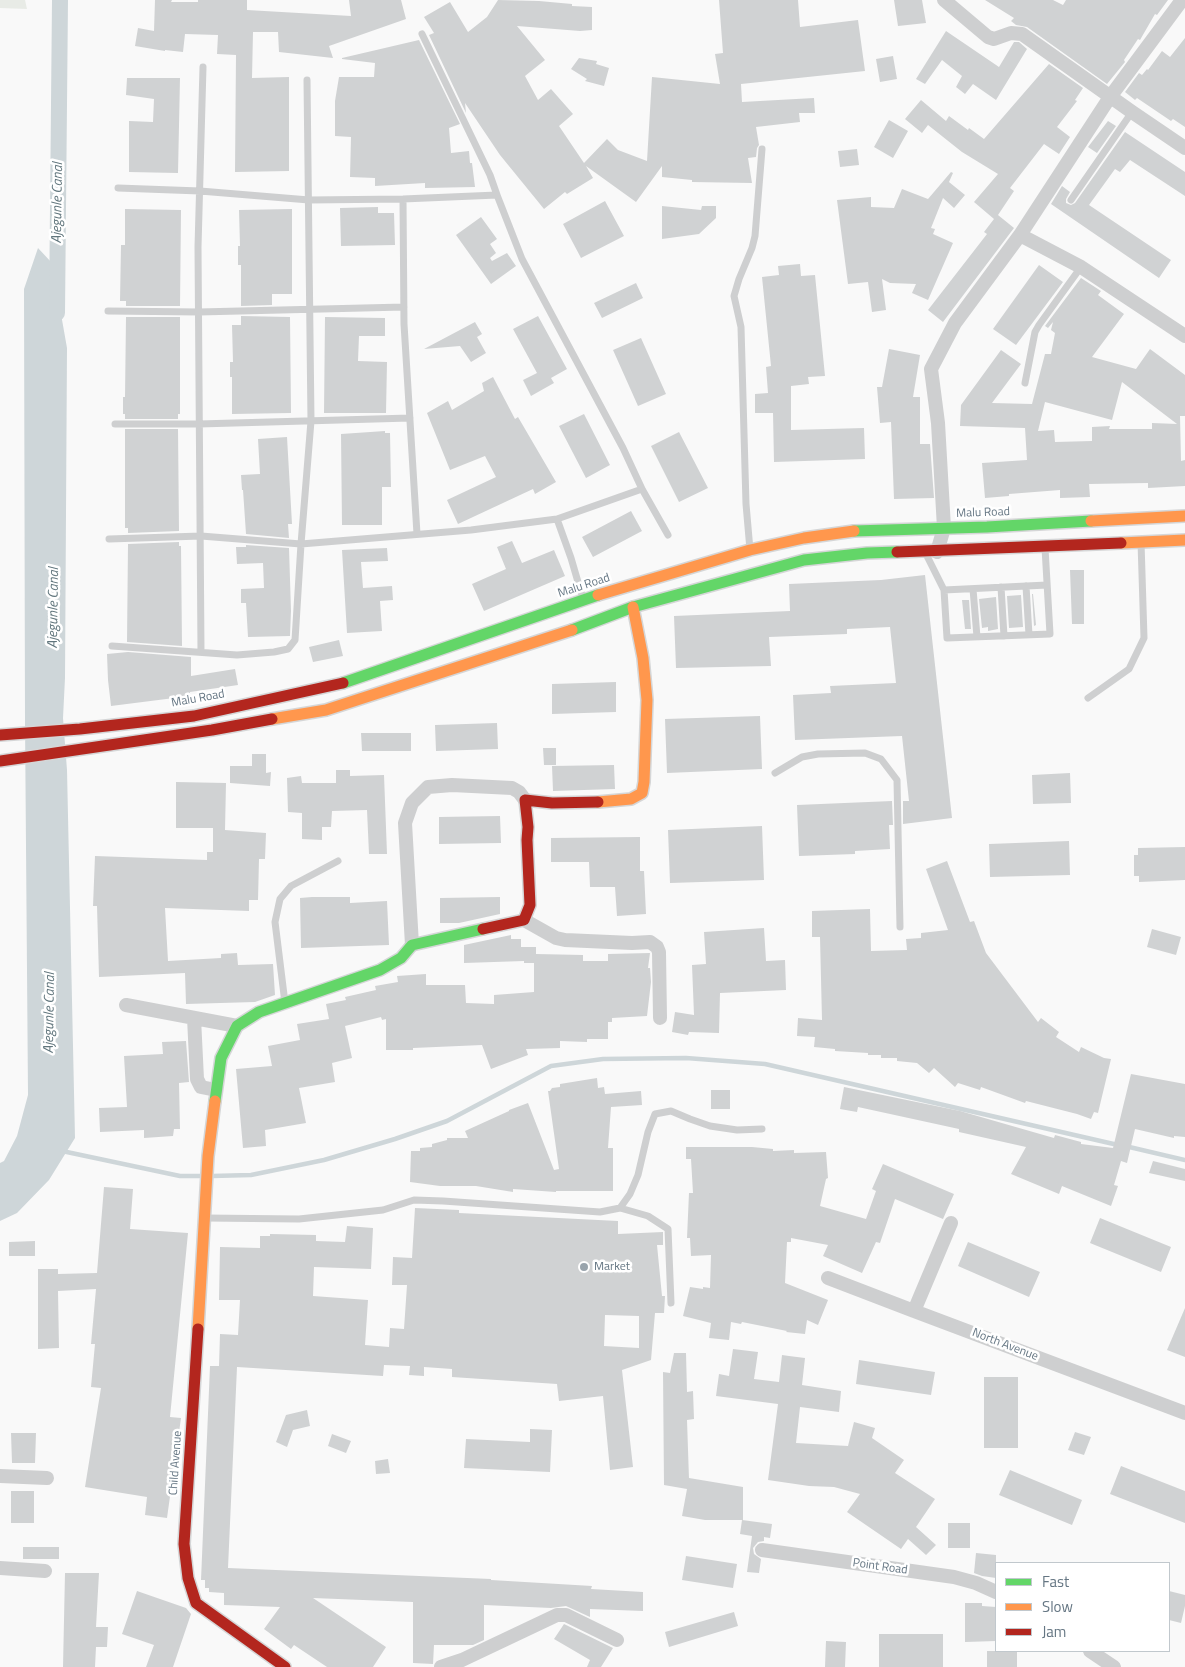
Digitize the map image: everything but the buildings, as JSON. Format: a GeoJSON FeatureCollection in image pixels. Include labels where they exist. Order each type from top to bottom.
{"type":"FeatureCollection","features":[{"type":"Feature","properties":{"kind":"main road","name":"Malu Road"},"geometry":{"type":"LineString","coordinates":[[5,760],[221,729],[326,710],[548,625],[583,600],[750,550],[804,538],[856,531],[987,527],[1185,516]]}},
{"type":"Feature","properties":{"kind":"main road","name":"Malu Road"},"geometry":{"type":"LineString","coordinates":[[5,735],[80,729],[194,716],[342,683],[548,625],[633,607],[804,560],[867,553],[931,552],[1185,540]]}},
{"type":"Feature","properties":{"kind":"main road"},"geometry":{"type":"LineString","coordinates":[[237,1026],[259,1012],[380,970],[401,958],[412,945],[524,920],[530,905],[528,827],[525,800],[552,803],[617,800],[631,799],[642,793],[647,700],[643,658],[633,607]]}},
{"type":"Feature","properties":{"kind":"main road","name":"Child Avenue"},"geometry":{"type":"LineString","coordinates":[[237,1026],[221,1058],[208,1156],[184,1544],[188,1578],[196,1603],[285,1667]]}},
{"type":"Feature","properties":{"kind":"street"},"geometry":{"type":"LineString","coordinates":[[944,0],[994,39],[1012,33],[1022,34],[1185,148]]}},
{"type":"Feature","properties":{"kind":"street"},"geometry":{"type":"LineString","coordinates":[[931,552],[944,528],[938,423],[931,369],[954,322],[1020,235],[1110,97],[1182,0]]}},
{"type":"Feature","properties":{"kind":"street"},"geometry":{"type":"LineString","coordinates":[[1020,235],[1081,267],[1185,336]]}},
{"type":"Feature","properties":{"kind":"street"},"geometry":{"type":"LineString","coordinates":[[412,945],[405,823],[412,803],[428,787],[452,785],[512,788],[519,792],[525,800]]}},
{"type":"Feature","properties":{"kind":"street"},"geometry":{"type":"LineString","coordinates":[[524,920],[556,938],[565,940],[650,942],[657,947],[659,952],[660,1018]]}},
{"type":"Feature","properties":{"kind":"street"},"geometry":{"type":"LineString","coordinates":[[126,1005],[237,1026]]}},
{"type":"Feature","properties":{"kind":"street"},"geometry":{"type":"LineString","coordinates":[[194,1018],[196,1079],[204,1089],[216,1090]]}},
{"type":"Feature","properties":{"kind":"street"},"geometry":{"type":"LineString","coordinates":[[914,1311],[951,1223]]}},
{"type":"Feature","properties":{"kind":"street","name":"North Avenue"},"geometry":{"type":"LineString","coordinates":[[828,1278],[1185,1414]]}},
{"type":"Feature","properties":{"kind":"street"},"geometry":{"type":"LineString","coordinates":[[0,1476],[47,1478]]}},
{"type":"Feature","properties":{"kind":"street","name":"Point Road"},"geometry":{"type":"LineString","coordinates":[[762,1550],[954,1577],[976,1583],[995,1592]]}},
{"type":"Feature","properties":{"kind":"street"},"geometry":{"type":"LineString","coordinates":[[0,1568],[45,1571]]}},
{"type":"Feature","properties":{"kind":"street"},"geometry":{"type":"LineString","coordinates":[[441,1667],[462,1660],[557,1615],[566,1615],[617,1640]]}},
{"type":"Feature","properties":{"kind":"street"},"geometry":{"type":"LineString","coordinates":[[1092,1652],[1114,1667]]}},
{"type":"Feature","properties":{"kind":"lane"},"geometry":{"type":"LineString","coordinates":[[422,34],[490,175],[522,259],[623,448],[642,490],[668,535]]}},
{"type":"Feature","properties":{"kind":"lane"},"geometry":{"type":"LineString","coordinates":[[201,652],[198,248],[204,67]]}},
{"type":"Feature","properties":{"kind":"lane"},"geometry":{"type":"LineString","coordinates":[[112,646],[237,655],[288,649],[295,640],[312,421],[307,80]]}},
{"type":"Feature","properties":{"kind":"lane"},"geometry":{"type":"LineString","coordinates":[[1070,200],[1132,112]]}},
{"type":"Feature","properties":{"kind":"lane"},"geometry":{"type":"LineString","coordinates":[[750,550],[746,504],[741,327],[734,296],[755,236],[762,149]]}},
{"type":"Feature","properties":{"kind":"lane"},"geometry":{"type":"LineString","coordinates":[[118,188],[200,191],[309,200],[497,195]]}},
{"type":"Feature","properties":{"kind":"lane"},"geometry":{"type":"LineString","coordinates":[[403,199],[404,307],[417,534]]}},
{"type":"Feature","properties":{"kind":"lane"},"geometry":{"type":"LineString","coordinates":[[1025,383],[1035,332],[1081,267]]}},
{"type":"Feature","properties":{"kind":"lane"},"geometry":{"type":"LineString","coordinates":[[108,311],[199,312],[404,307]]}},
{"type":"Feature","properties":{"kind":"lane"},"geometry":{"type":"LineString","coordinates":[[115,424],[199,424],[410,418]]}},
{"type":"Feature","properties":{"kind":"lane"},"geometry":{"type":"LineString","coordinates":[[109,539],[201,536],[301,544],[471,530],[557,519],[642,490]]}},
{"type":"Feature","properties":{"kind":"lane"},"geometry":{"type":"LineString","coordinates":[[557,519],[583,600]]}},
{"type":"Feature","properties":{"kind":"lane"},"geometry":{"type":"LineString","coordinates":[[1088,698],[1129,668],[1144,638],[1141,542]]}},
{"type":"Feature","properties":{"kind":"lane"},"geometry":{"type":"LineString","coordinates":[[931,552],[944,590],[947,638],[1029,635],[1050,634],[1045,547]]}},
{"type":"Feature","properties":{"kind":"lane"},"geometry":{"type":"LineString","coordinates":[[944,590],[1048,585]]}},
{"type":"Feature","properties":{"kind":"lane"},"geometry":{"type":"LineString","coordinates":[[1026,586],[1029,635]]}},
{"type":"Feature","properties":{"kind":"lane"},"geometry":{"type":"LineString","coordinates":[[1001,587],[1004,636]]}},
{"type":"Feature","properties":{"kind":"lane"},"geometry":{"type":"LineString","coordinates":[[973,589],[977,637]]}},
{"type":"Feature","properties":{"kind":"lane"},"geometry":{"type":"LineString","coordinates":[[775,773],[802,757],[818,754],[865,753],[881,759],[896,780],[900,927]]}},
{"type":"Feature","properties":{"kind":"lane"},"geometry":{"type":"LineString","coordinates":[[285,1003],[275,922],[280,899],[291,886],[338,861]]}},
{"type":"Feature","properties":{"kind":"lane"},"geometry":{"type":"LineString","coordinates":[[620,1208],[630,1194],[638,1175],[648,1132],[655,1114],[671,1111],[710,1126],[737,1130],[762,1129]]}},
{"type":"Feature","properties":{"kind":"lane"},"geometry":{"type":"LineString","coordinates":[[205,1216],[298,1218],[383,1210],[414,1200],[600,1212],[620,1208],[648,1216],[668,1229],[670,1303]]}},
{"type":"Feature","properties":{"kind":"shaded area"},"geometry":{"type":"Polygon","coordinates":[[[0,0],[25,0],[27,9],[0,8],[0,0]]]}},
{"type":"Feature","properties":{"kind":"water"},"geometry":{"type":"Polygon","coordinates":[[[38,248],[52,263],[67,348],[65,678],[63,718],[67,770],[75,1138],[49,1180],[17,1213],[0,1221],[0,1163],[4,1161],[17,1136],[28,1095],[24,289],[38,248]]]}},
{"type":"Feature","properties":{"kind":"waterway","name":"Ajegunle Canal"},"geometry":{"type":"LineString","coordinates":[[57,313],[60,0]]}},
{"type":"Feature","properties":{"kind":"waterway"},"geometry":{"type":"LineString","coordinates":[[212,1176],[251,1175],[324,1160],[395,1139],[447,1121],[551,1066],[603,1059],[686,1058],[765,1064],[1118,1145]]}},
{"type":"Feature","properties":{"kind":"waterway"},"geometry":{"type":"LineString","coordinates":[[1125,1146],[1185,1160]]}},
{"type":"Feature","properties":{"kind":"waterway"},"geometry":{"type":"LineString","coordinates":[[62,1151],[180,1176],[202,1176]]}},
{"type":"Feature","properties":{"kind":"traffic: fast"},"geometry":{"type":"LineString","coordinates":[[854,531],[987,527],[1091,521]]}},
{"type":"Feature","properties":{"kind":"traffic: fast"},"geometry":{"type":"LineString","coordinates":[[572,630],[633,607],[804,560],[867,553],[897,552]]}},
{"type":"Feature","properties":{"kind":"traffic: fast"},"geometry":{"type":"LineString","coordinates":[[343,683],[598,595]]}},
{"type":"Feature","properties":{"kind":"traffic: fast"},"geometry":{"type":"LineString","coordinates":[[215,1101],[221,1058],[237,1026],[259,1012],[380,970],[401,958],[412,945],[483,929]]}},
{"type":"Feature","properties":{"kind":"traffic: slow"},"geometry":{"type":"LineString","coordinates":[[1091,521],[1185,516]]}},
{"type":"Feature","properties":{"kind":"traffic: slow"},"geometry":{"type":"LineString","coordinates":[[598,595],[750,550],[804,538],[854,531]]}},
{"type":"Feature","properties":{"kind":"traffic: slow"},"geometry":{"type":"LineString","coordinates":[[1121,543],[1185,540]]}},
{"type":"Feature","properties":{"kind":"traffic: slow"},"geometry":{"type":"LineString","coordinates":[[598,802],[631,799],[642,793],[644,782],[647,700],[643,658],[633,607]]}},
{"type":"Feature","properties":{"kind":"traffic: slow"},"geometry":{"type":"LineString","coordinates":[[272,719],[326,710],[572,630]]}},
{"type":"Feature","properties":{"kind":"traffic: slow"},"geometry":{"type":"LineString","coordinates":[[198,1329],[208,1156],[215,1101]]}},
{"type":"Feature","properties":{"kind":"traffic: jam"},"geometry":{"type":"LineString","coordinates":[[897,552],[1121,543]]}},
{"type":"Feature","properties":{"kind":"traffic: jam"},"geometry":{"type":"LineString","coordinates":[[0,735],[80,729],[194,716],[343,683]]}},
{"type":"Feature","properties":{"kind":"traffic: jam"},"geometry":{"type":"LineString","coordinates":[[0,761],[212,730],[272,719]]}},
{"type":"Feature","properties":{"kind":"traffic: jam"},"geometry":{"type":"LineString","coordinates":[[483,929],[524,920],[530,905],[528,827],[525,800],[552,803],[598,802]]}},
{"type":"Feature","properties":{"kind":"traffic: jam"},"geometry":{"type":"LineString","coordinates":[[198,1329],[184,1544],[188,1578],[196,1603],[285,1667]]}},
{"type":"Feature","properties":{"kind":"place","name":"Market"},"geometry":{"type":"Point","coordinates":[584,1267]}}]}
